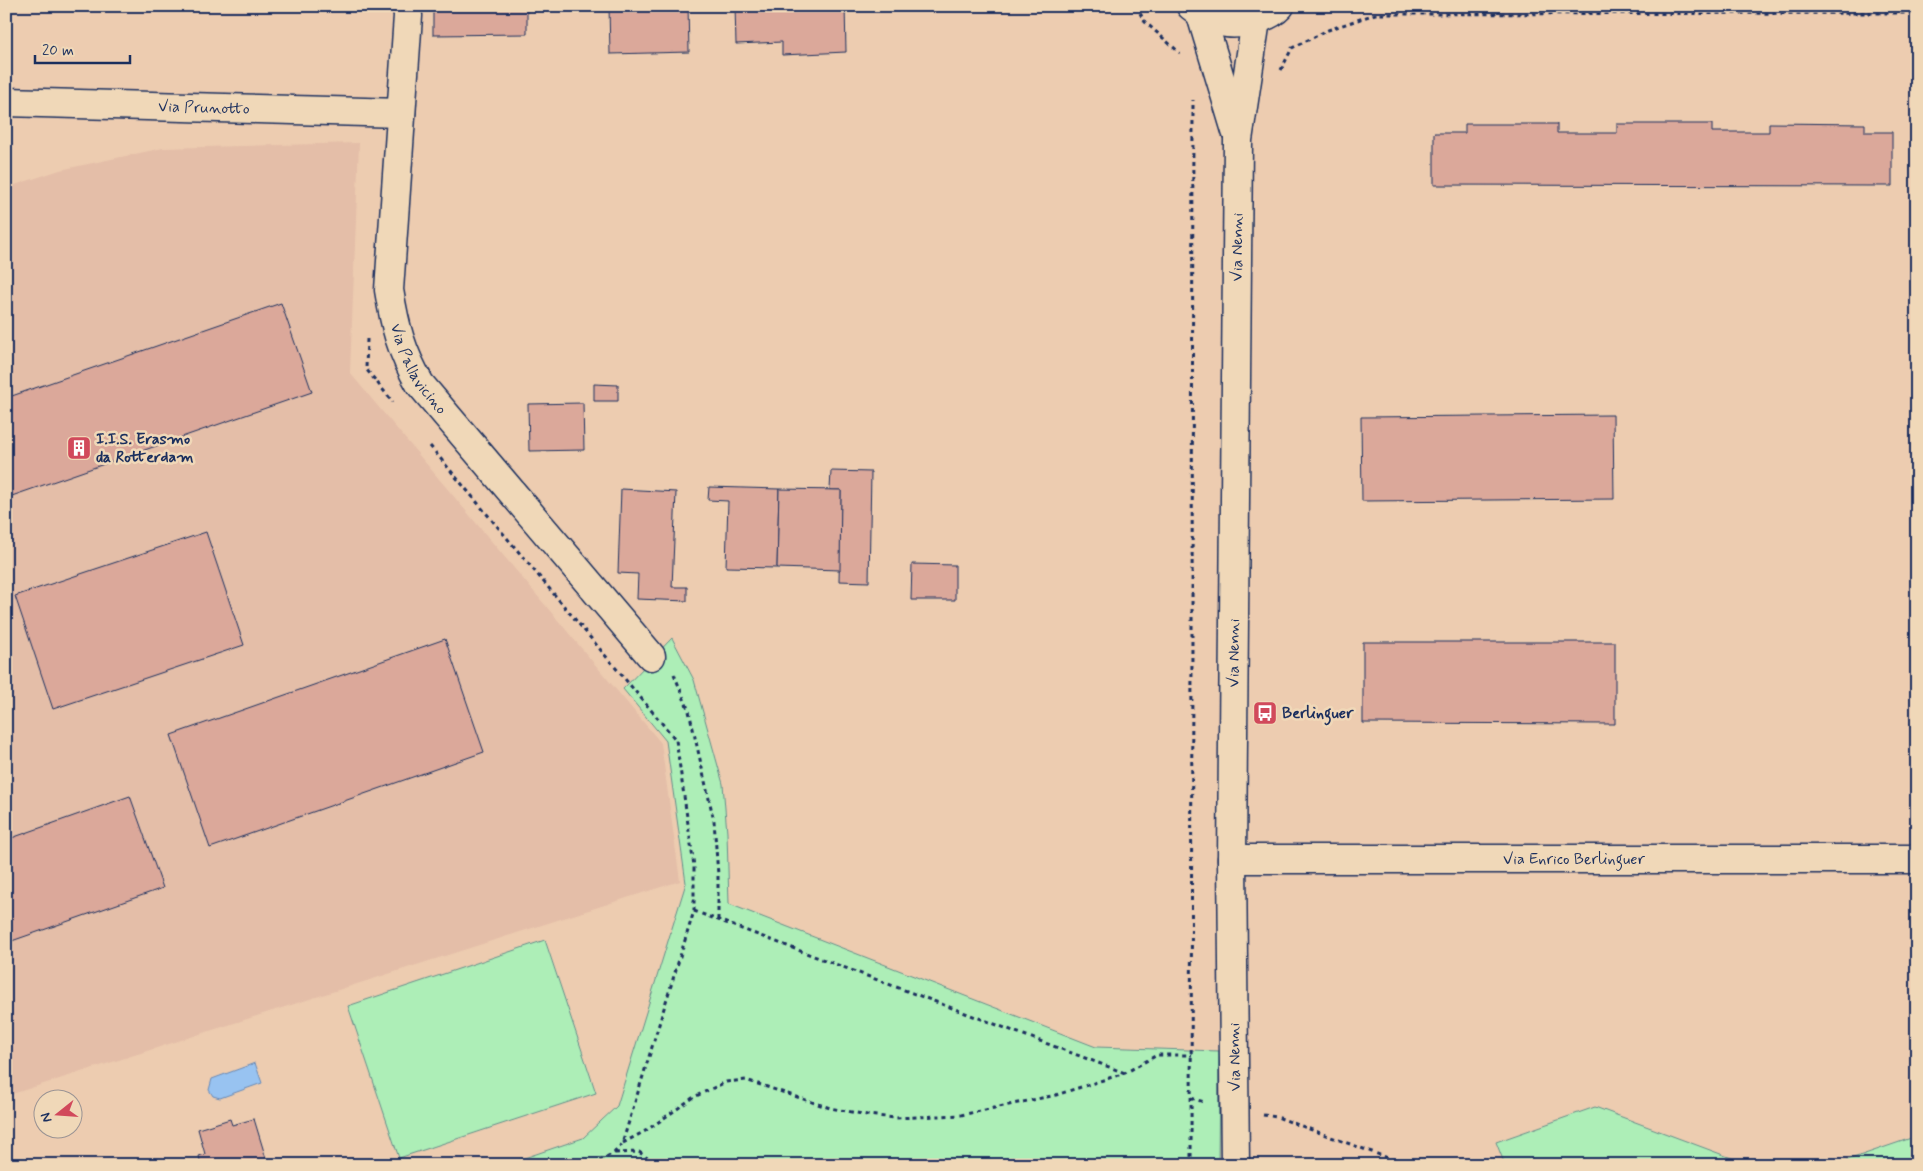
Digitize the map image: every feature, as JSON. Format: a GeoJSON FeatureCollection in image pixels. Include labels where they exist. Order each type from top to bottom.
{"type":"FeatureCollection","features":[{"type":"Feature","properties":{"kind":"street","name":"Via Pallavicino"},"geometry":{"type":"LineString","coordinates":[[407,6],[408,16],[389,290],[394,324],[406,359],[420,384],[651,656]]}},
{"type":"Feature","properties":{"kind":"street"},"geometry":{"type":"LineString","coordinates":[[1196,10],[1227,23],[1256,20],[1280,6]]}},
{"type":"Feature","properties":{"kind":"street","name":"Via Nenni"},"geometry":{"type":"LineString","coordinates":[[1196,10],[1234,85],[1238,140],[1232,859],[1236,1113],[1235,1165]]}},
{"type":"Feature","properties":{"kind":"street","name":"Via Nenni"},"geometry":{"type":"LineString","coordinates":[[1234,85],[1256,20]]}},
{"type":"Feature","properties":{"kind":"street","name":"Via Prunotto"},"geometry":{"type":"LineString","coordinates":[[6,102],[401,113]]}},
{"type":"Feature","properties":{"kind":"street","name":"Via Enrico Berlinguer"},"geometry":{"type":"LineString","coordinates":[[1232,859],[1917,859]]}},
{"type":"Feature","properties":{"kind":"path"},"geometry":{"type":"LineString","coordinates":[[1136,6],[1146,22],[1184,58]]}},
{"type":"Feature","properties":{"kind":"path"},"geometry":{"type":"LineString","coordinates":[[1412,6],[1412,13]]}},
{"type":"Feature","properties":{"kind":"path"},"geometry":{"type":"LineString","coordinates":[[1191,1165],[1193,83],[1234,85],[1274,83],[1292,48],[1328,30],[1375,14],[1917,14]]}},
{"type":"Feature","properties":{"kind":"path"},"geometry":{"type":"LineString","coordinates":[[651,656],[669,662],[689,711],[714,820],[718,874],[718,920]]}},
{"type":"Feature","properties":{"kind":"path"},"geometry":{"type":"LineString","coordinates":[[622,1144],[694,912],[694,866]]}},
{"type":"Feature","properties":{"kind":"path"},"geometry":{"type":"LineString","coordinates":[[694,912],[1125,1073]]}},
{"type":"Feature","properties":{"kind":"path"},"geometry":{"type":"LineString","coordinates":[[590,1165],[614,1153],[622,1144],[694,1097],[726,1082],[746,1080],[830,1108],[895,1118],[961,1114],[1056,1095],[1125,1073],[1157,1055],[1192,1055]]}},
{"type":"Feature","properties":{"kind":"path"},"geometry":{"type":"LineString","coordinates":[[1192,1098],[1236,1113],[1277,1117],[1407,1165]]}},
{"type":"Feature","properties":{"kind":"path"},"geometry":{"type":"LineString","coordinates":[[614,1153],[639,1152],[657,1165]]}},
{"type":"Feature","properties":{"kind":"shaded area"},"geometry":{"type":"Polygon","coordinates":[[[359,143],[350,373],[661,743],[680,881],[6,1096],[6,188],[60,170],[163,148],[359,143]]]}},
{"type":"Feature","properties":{"kind":"green space"},"geometry":{"type":"Polygon","coordinates":[[[672,638],[694,680],[723,784],[727,833],[729,904],[1096,1047],[1219,1051],[1218,1165],[504,1165],[583,1138],[617,1106],[686,883],[666,741],[623,689],[672,638]]]}},
{"type":"Feature","properties":{"kind":"green space"},"geometry":{"type":"Polygon","coordinates":[[[545,940],[596,1093],[399,1158],[348,1006],[545,940]]]}},
{"type":"Feature","properties":{"kind":"green space"},"geometry":{"type":"Polygon","coordinates":[[[1595,1107],[1750,1165],[1505,1165],[1496,1142],[1595,1107]]]}},
{"type":"Feature","properties":{"kind":"green space"},"geometry":{"type":"Polygon","coordinates":[[[1917,1136],[1917,1165],[1833,1165],[1917,1136]]]}},
{"type":"Feature","properties":{"kind":"water"},"geometry":{"type":"Polygon","coordinates":[[[255,1063],[262,1083],[220,1098],[213,1096],[209,1090],[212,1079],[255,1063]]]}},
{"type":"Feature","properties":{"kind":"building"},"geometry":{"type":"Polygon","coordinates":[[[433,6],[527,6],[527,34],[433,35],[433,6]]]}},
{"type":"Feature","properties":{"kind":"building"},"geometry":{"type":"Polygon","coordinates":[[[609,6],[688,6],[689,52],[610,54],[609,6]]]}},
{"type":"Feature","properties":{"kind":"building"},"geometry":{"type":"Polygon","coordinates":[[[735,6],[845,6],[846,52],[782,55],[782,42],[736,44],[735,6]]]}},
{"type":"Feature","properties":{"kind":"building"},"geometry":{"type":"Polygon","coordinates":[[[1769,123],[1865,124],[1865,132],[1892,132],[1892,186],[1434,185],[1434,133],[1465,133],[1465,124],[1557,124],[1557,133],[1617,133],[1617,124],[1712,124],[1712,132],[1769,132],[1769,123]]]}},
{"type":"Feature","properties":{"kind":"building","name":"I.I.S. Erasmo da Rotterdam"},"geometry":{"type":"Polygon","coordinates":[[[281,303],[312,392],[6,498],[6,398],[281,303]]]}},
{"type":"Feature","properties":{"kind":"building"},"geometry":{"type":"Polygon","coordinates":[[[594,384],[618,385],[618,401],[594,401],[594,384]]]}},
{"type":"Feature","properties":{"kind":"building"},"geometry":{"type":"Polygon","coordinates":[[[583,403],[584,450],[529,451],[528,404],[583,403]]]}},
{"type":"Feature","properties":{"kind":"building"},"geometry":{"type":"Polygon","coordinates":[[[1613,415],[1614,499],[1362,501],[1361,417],[1613,415]]]}},
{"type":"Feature","properties":{"kind":"building"},"geometry":{"type":"Polygon","coordinates":[[[831,471],[871,472],[869,582],[839,581],[841,490],[830,490],[831,471]]]}},
{"type":"Feature","properties":{"kind":"building"},"geometry":{"type":"Polygon","coordinates":[[[709,487],[779,489],[777,568],[726,567],[728,501],[708,500],[709,487]]]}},
{"type":"Feature","properties":{"kind":"building"},"geometry":{"type":"Polygon","coordinates":[[[621,489],[676,492],[672,587],[687,587],[687,601],[637,599],[638,574],[618,573],[621,489]]]}},
{"type":"Feature","properties":{"kind":"building"},"geometry":{"type":"Polygon","coordinates":[[[779,489],[841,490],[840,570],[777,568],[779,489]]]}},
{"type":"Feature","properties":{"kind":"building"},"geometry":{"type":"Polygon","coordinates":[[[206,532],[244,645],[53,709],[15,596],[206,532]]]}},
{"type":"Feature","properties":{"kind":"building"},"geometry":{"type":"Polygon","coordinates":[[[912,564],[955,565],[955,600],[911,600],[912,564]]]}},
{"type":"Feature","properties":{"kind":"building"},"geometry":{"type":"Polygon","coordinates":[[[445,639],[484,752],[210,848],[171,735],[445,639]]]}},
{"type":"Feature","properties":{"kind":"building"},"geometry":{"type":"Polygon","coordinates":[[[1363,642],[1615,642],[1615,724],[1363,723],[1363,642]]]}},
{"type":"Feature","properties":{"kind":"building"},"geometry":{"type":"Polygon","coordinates":[[[130,796],[163,888],[6,943],[6,840],[130,796]]]}},
{"type":"Feature","properties":{"kind":"building"},"geometry":{"type":"Polygon","coordinates":[[[230,1119],[232,1125],[254,1119],[268,1165],[201,1165],[199,1156],[205,1154],[198,1129],[230,1119]]]}},
{"type":"Feature","properties":{"kind":"place","name":"I.I.S. Erasmo da Rotterdam"},"geometry":{"type":"Point","coordinates":[79,448]}},
{"type":"Feature","properties":{"kind":"place","name":"Berlinguer"},"geometry":{"type":"Point","coordinates":[1265,713]}}]}
